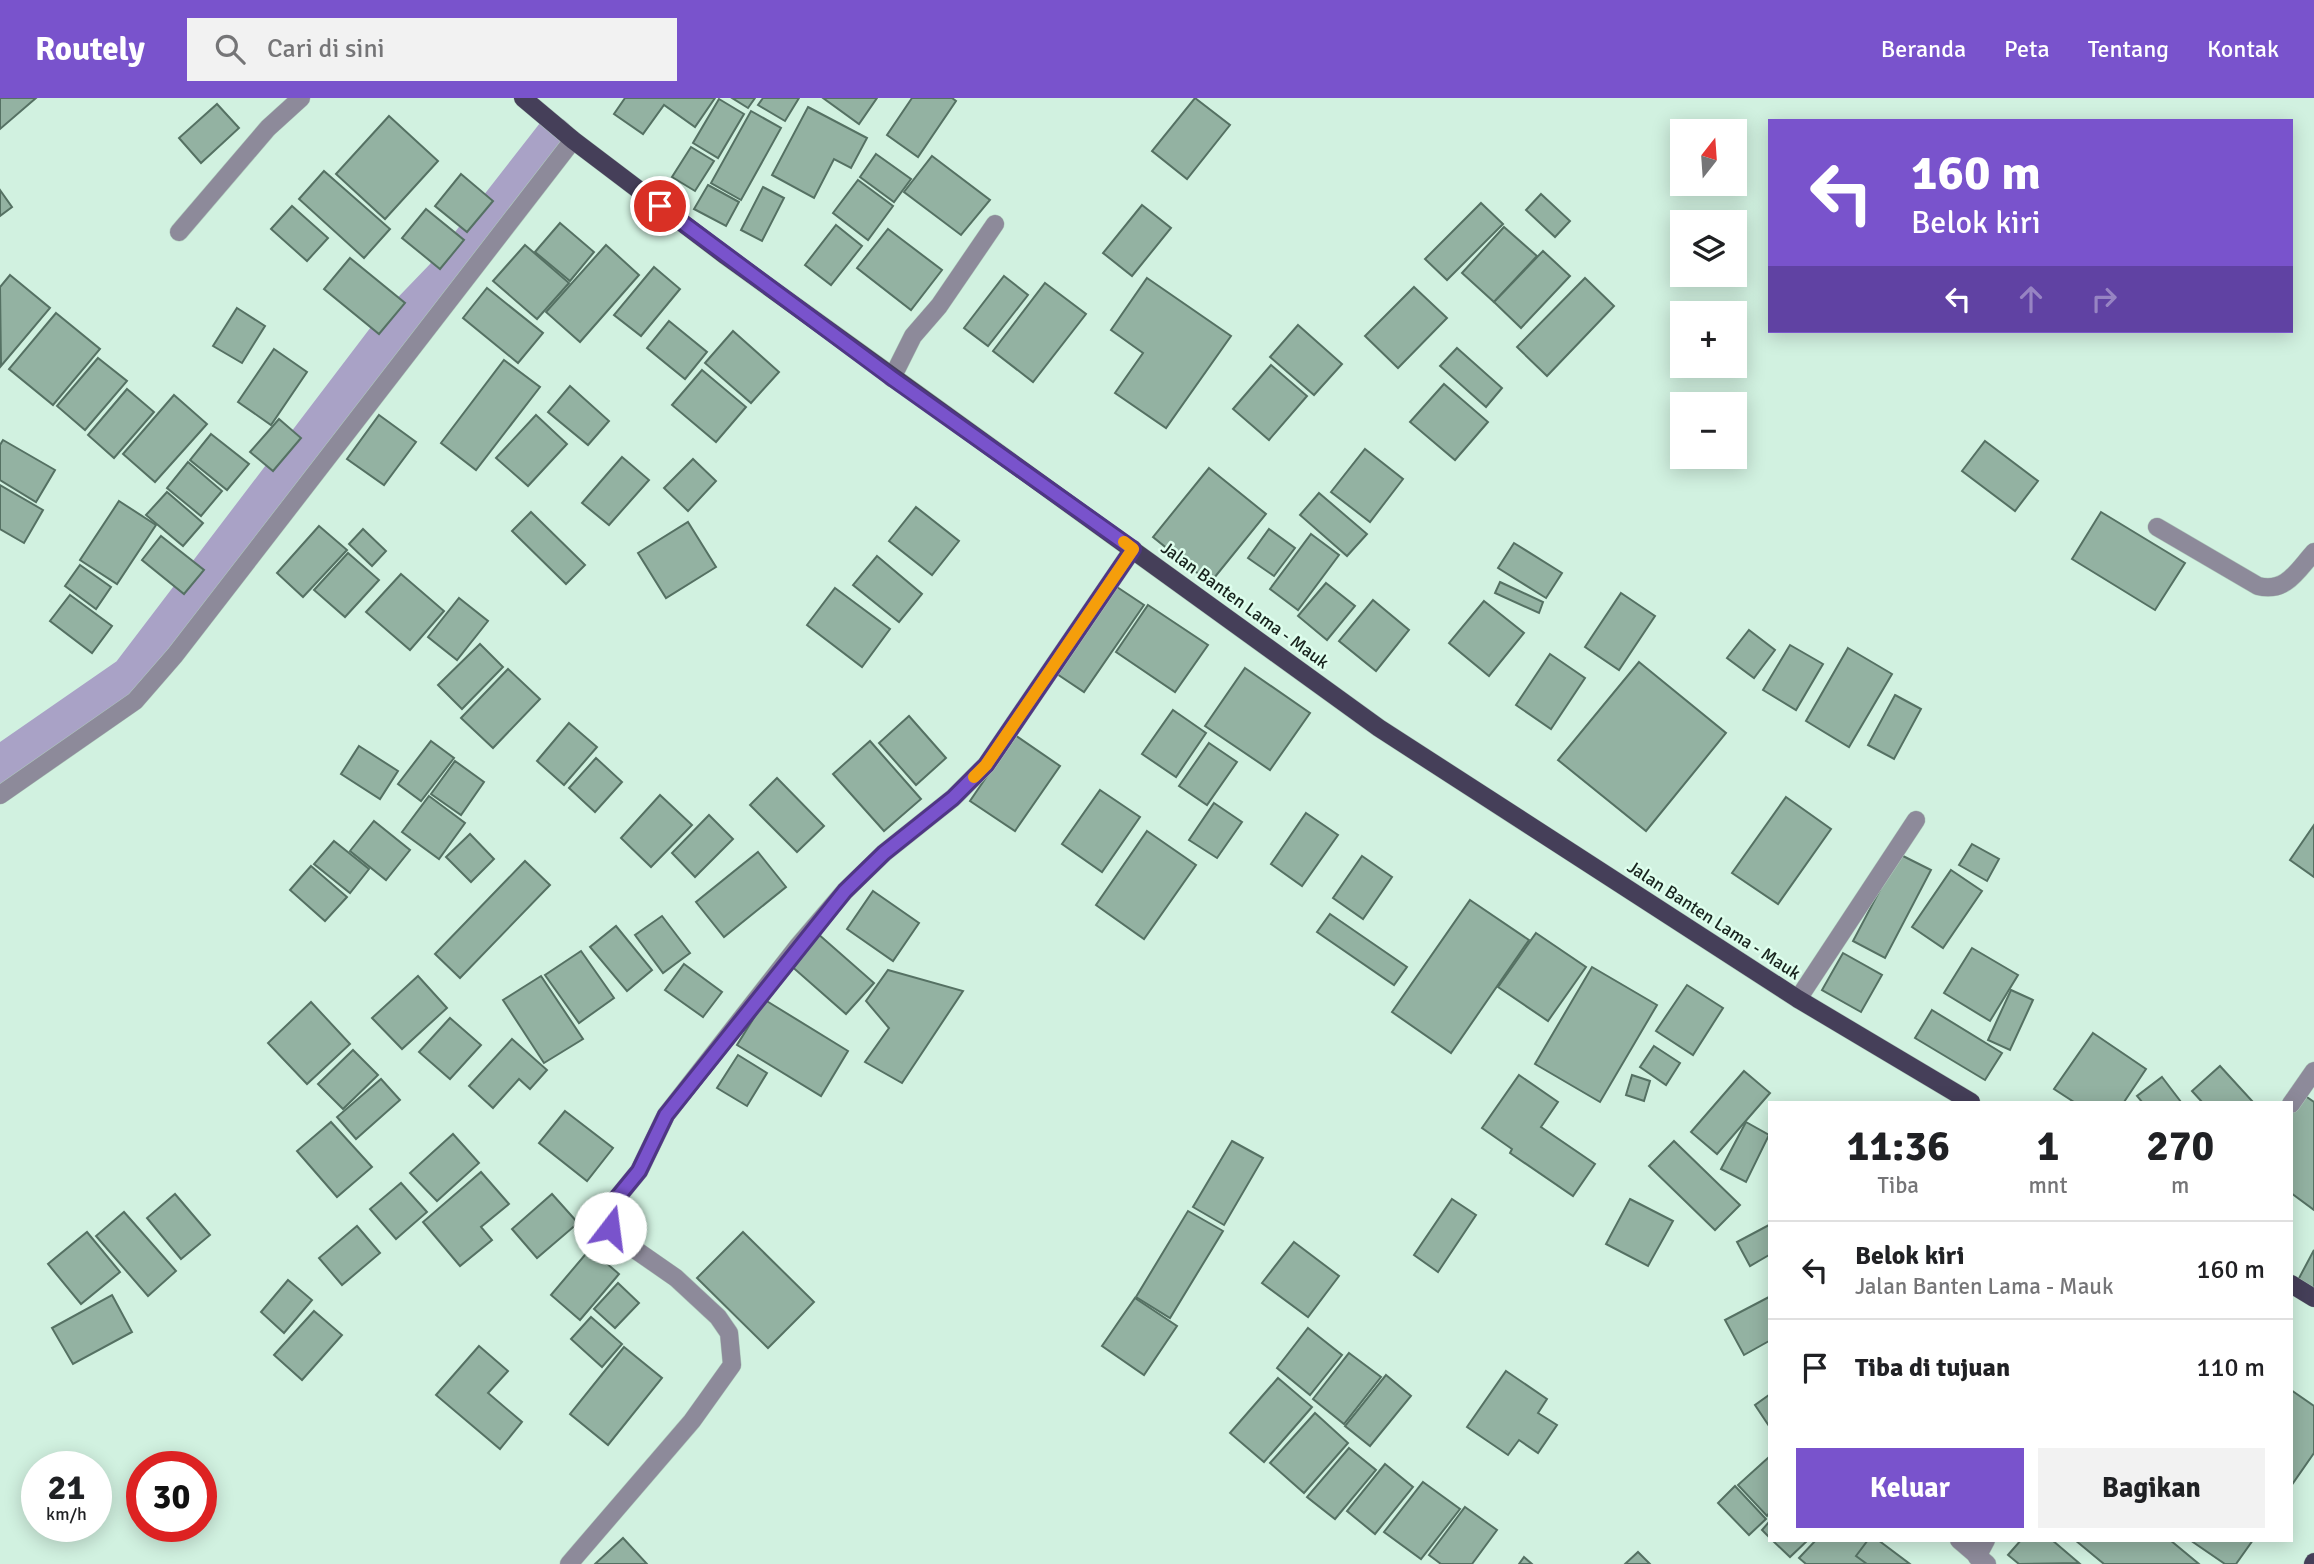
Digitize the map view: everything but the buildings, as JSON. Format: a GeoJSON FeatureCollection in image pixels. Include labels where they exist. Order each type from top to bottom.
{"type":"FeatureCollection","features":[{"type":"Feature","properties":{"kind":"main road","name":"Jalan Banten Lama - Mauk"},"geometry":{"type":"LineString","coordinates":[[523,98],[573,140],[892,378],[1379,728],[1798,999],[1969,1101]]}},
{"type":"Feature","properties":{"kind":"main road"},"geometry":{"type":"LineString","coordinates":[[2293,1285],[2314,1298]]}},
{"type":"Feature","properties":{"kind":"street"},"geometry":{"type":"LineString","coordinates":[[179,232],[268,128],[301,98]]}},
{"type":"Feature","properties":{"kind":"street"},"geometry":{"type":"LineString","coordinates":[[0,795],[135,701],[175,655],[573,140]]}},
{"type":"Feature","properties":{"kind":"street"},"geometry":{"type":"LineString","coordinates":[[892,378],[913,336],[939,306],[995,225]]}},
{"type":"Feature","properties":{"kind":"street"},"geometry":{"type":"LineString","coordinates":[[2157,527],[2258,586],[2268,589],[2286,584],[2314,552]]}},
{"type":"Feature","properties":{"kind":"street"},"geometry":{"type":"LineString","coordinates":[[569,1564],[692,1421],[732,1365],[729,1333],[718,1317],[676,1278],[617,1237],[607,1217],[612,1204],[639,1171],[666,1115],[845,891],[884,853],[953,798],[986,765],[1133,549]]}},
{"type":"Feature","properties":{"kind":"street"},"geometry":{"type":"LineString","coordinates":[[1798,999],[1916,820]]}},
{"type":"Feature","properties":{"kind":"street"},"geometry":{"type":"LineString","coordinates":[[2293,1101],[2314,1071]]}},
{"type":"Feature","properties":{"kind":"street"},"geometry":{"type":"LineString","coordinates":[[1961,1542],[1982,1561]]}},
{"type":"Feature","properties":{"kind":"street"},"geometry":{"type":"LineString","coordinates":[[1982,1561],[1986,1542]]}},
{"type":"Feature","properties":{"kind":"waterway"},"geometry":{"type":"LineString","coordinates":[[0,765],[130,675],[391,332],[444,277],[554,136]]}},
{"type":"Feature","properties":{"kind":"slow traffic"},"geometry":{"type":"LineString","coordinates":[[974,777],[986,765],[1133,549],[1124,542]]}},
{"type":"Feature","properties":{"kind":"route"},"geometry":{"type":"LineString","coordinates":[[610,1228],[607,1217],[612,1204],[639,1171],[653,1137],[666,1115],[798,946],[845,891],[884,853],[953,798],[986,765],[1133,549],[892,378],[660,206]]}}]}
